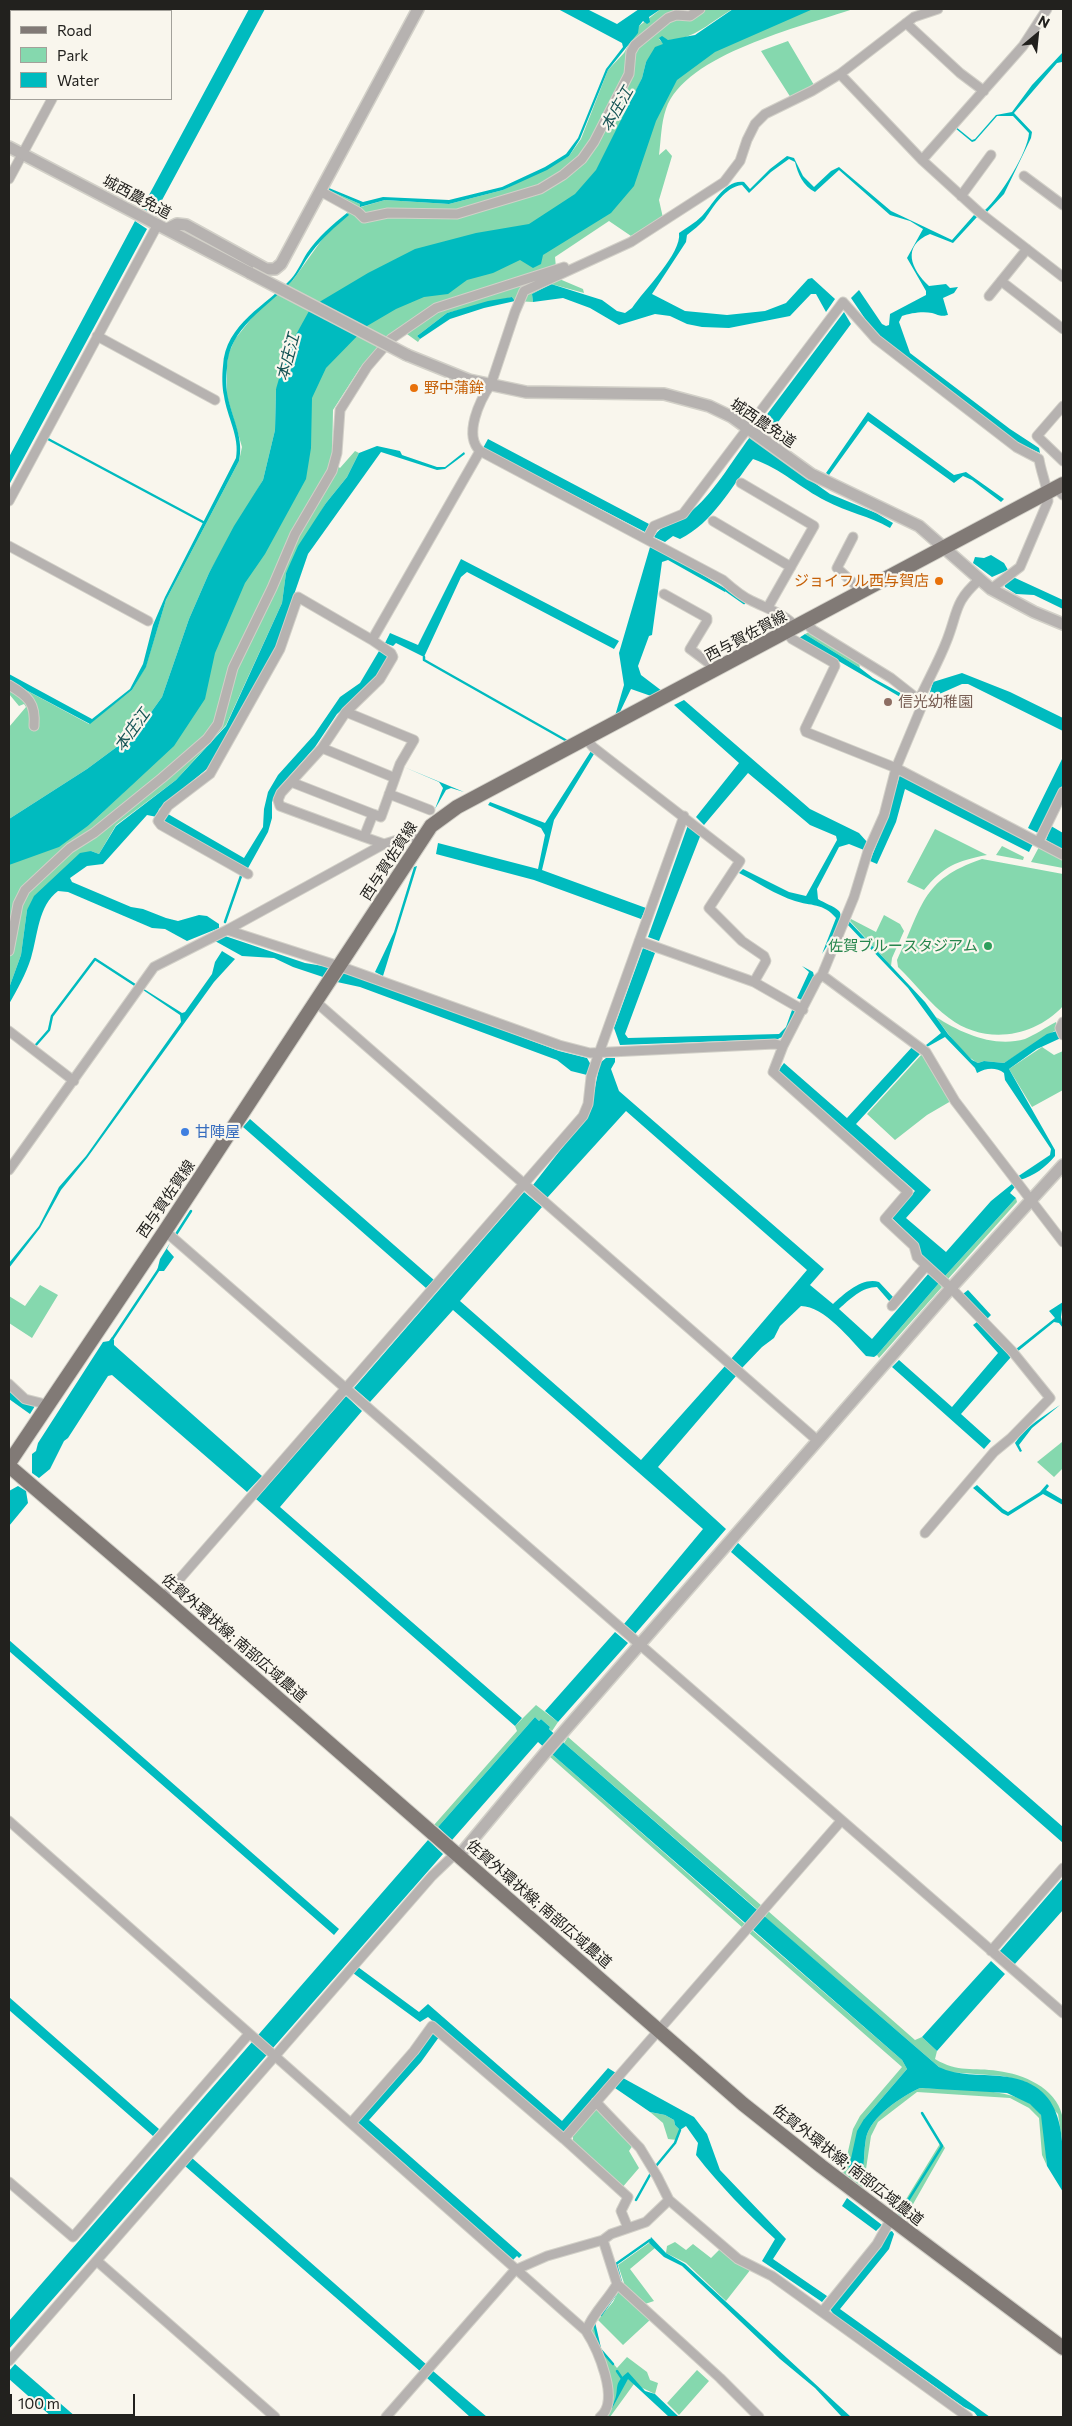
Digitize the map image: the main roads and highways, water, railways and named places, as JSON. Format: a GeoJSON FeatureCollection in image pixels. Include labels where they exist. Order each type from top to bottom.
{"type":"FeatureCollection","features":[{"type":"Feature","properties":{"kind":"main road","name":"西与賀佐賀線"},"geometry":{"type":"LineString","coordinates":[[9,1464],[431,826],[457,807],[797,628],[944,547],[1057,490]]}},
{"type":"Feature","properties":{"kind":"main road","name":"佐賀外環状線; 南部広域農道"},"geometry":{"type":"LineString","coordinates":[[9,1464],[743,2104],[891,2219],[1063,2348]]}},
{"type":"Feature","properties":{"kind":"water"},"geometry":{"type":"Polygon","coordinates":[[[249,9],[265,9],[154,215],[142,208],[249,9]]]}},
{"type":"Feature","properties":{"kind":"water"},"geometry":{"type":"Polygon","coordinates":[[[558,9],[587,9],[617,24],[639,9],[661,9],[649,17],[650,22],[647,24],[643,21],[639,26],[638,33],[608,70],[580,139],[569,156],[547,170],[503,190],[449,204],[385,200],[360,207],[360,204],[328,190],[329,188],[363,202],[383,197],[449,200],[502,187],[545,167],[566,154],[578,138],[606,69],[623,47],[622,43],[558,9]]]}},
{"type":"Feature","properties":{"kind":"water","name":"本庄江"},"geometry":{"type":"Polygon","coordinates":[[[733,9],[813,9],[715,52],[677,80],[656,121],[634,186],[611,213],[543,255],[541,264],[533,268],[520,260],[493,273],[467,280],[448,294],[424,297],[396,309],[367,326],[326,368],[312,398],[311,448],[306,479],[265,554],[245,583],[215,653],[205,699],[174,746],[89,825],[59,847],[9,865],[9,819],[87,769],[137,732],[162,697],[189,619],[209,573],[234,526],[263,480],[275,430],[276,389],[287,351],[309,311],[321,301],[368,273],[415,249],[476,233],[529,224],[575,194],[596,170],[642,78],[646,62],[655,47],[663,44],[659,38],[662,36],[668,40],[695,35],[733,9]]]}},
{"type":"Feature","properties":{"kind":"water"},"geometry":{"type":"Polygon","coordinates":[[[1063,52],[1062,62],[1057,63],[1014,113],[1032,132],[1031,138],[1004,194],[987,212],[985,210],[998,195],[1019,162],[1029,133],[1013,116],[997,116],[975,141],[972,142],[955,128],[972,140],[975,139],[996,115],[1012,112],[1032,85],[1063,52]]]}},
{"type":"Feature","properties":{"kind":"water"},"geometry":{"type":"Polygon","coordinates":[[[787,156],[794,158],[803,176],[814,187],[831,171],[839,167],[891,211],[952,240],[974,215],[977,217],[953,243],[930,234],[921,239],[912,251],[912,258],[917,272],[929,286],[946,284],[950,288],[958,287],[954,293],[943,298],[948,315],[941,316],[928,312],[909,314],[902,316],[899,322],[910,353],[1010,429],[1039,448],[1040,453],[1018,443],[887,343],[872,329],[851,298],[859,290],[882,324],[886,326],[889,325],[890,314],[926,295],[926,291],[907,258],[923,229],[910,221],[890,215],[839,170],[815,192],[804,183],[795,162],[789,159],[771,172],[749,193],[742,185],[730,189],[720,198],[703,221],[687,235],[686,242],[652,294],[685,311],[727,315],[765,311],[786,303],[808,279],[812,278],[835,299],[826,312],[816,294],[811,294],[790,316],[729,328],[702,327],[687,324],[670,316],[655,314],[619,325],[590,308],[563,298],[533,302],[532,294],[551,284],[602,300],[617,311],[625,313],[632,308],[669,261],[675,251],[679,233],[699,219],[725,189],[737,182],[744,182],[750,189],[770,169],[787,156]]]}},
{"type":"Feature","properties":{"kind":"water"},"geometry":{"type":"Polygon","coordinates":[[[347,213],[349,215],[308,256],[292,281],[251,319],[234,341],[229,354],[226,383],[228,398],[239,437],[239,461],[166,600],[146,667],[132,690],[90,724],[9,681],[9,674],[92,719],[130,689],[143,664],[153,625],[165,597],[236,458],[236,442],[222,381],[226,351],[231,338],[249,316],[291,279],[316,242],[347,213]]]}},
{"type":"Feature","properties":{"kind":"water"},"geometry":{"type":"Polygon","coordinates":[[[135,221],[147,229],[9,485],[9,457],[135,221]]]}},
{"type":"Feature","properties":{"kind":"water"},"geometry":{"type":"Polygon","coordinates":[[[512,297],[515,301],[484,308],[450,319],[420,339],[417,336],[447,313],[488,301],[512,297]]]}},
{"type":"Feature","properties":{"kind":"water"},"geometry":{"type":"Polygon","coordinates":[[[844,312],[851,324],[770,433],[759,425],[844,312]]]}},
{"type":"Feature","properties":{"kind":"water"},"geometry":{"type":"Polygon","coordinates":[[[868,412],[954,475],[966,472],[1004,499],[1001,502],[972,480],[963,476],[954,483],[868,421],[829,475],[826,473],[868,412]]]}},
{"type":"Feature","properties":{"kind":"water"},"geometry":{"type":"Polygon","coordinates":[[[750,437],[830,494],[876,513],[893,523],[890,528],[826,501],[782,473],[753,459],[712,514],[692,532],[680,539],[673,536],[665,542],[654,537],[665,526],[689,513],[706,497],[750,437]]]}},
{"type":"Feature","properties":{"kind":"water"},"geometry":{"type":"Polygon","coordinates":[[[488,439],[649,524],[645,532],[483,448],[488,439]]]}},
{"type":"Feature","properties":{"kind":"water"},"geometry":{"type":"Polygon","coordinates":[[[377,446],[400,451],[402,455],[437,467],[445,467],[464,452],[465,454],[445,469],[437,470],[381,452],[308,554],[276,647],[208,768],[159,809],[157,817],[147,815],[103,864],[87,866],[70,878],[72,882],[131,907],[143,909],[178,921],[199,915],[207,916],[219,924],[219,928],[187,941],[165,929],[152,928],[68,892],[58,891],[46,905],[29,964],[9,1004],[9,988],[21,955],[27,910],[34,896],[80,853],[91,851],[99,854],[116,826],[176,780],[226,726],[282,603],[286,573],[298,546],[326,503],[347,477],[359,453],[377,446]]]}},
{"type":"Feature","properties":{"kind":"water"},"geometry":{"type":"Polygon","coordinates":[[[650,547],[663,551],[726,589],[725,592],[668,560],[662,562],[652,635],[649,636],[638,666],[641,675],[662,691],[651,696],[631,689],[619,714],[615,716],[624,685],[619,653],[650,547]]]}},
{"type":"Feature","properties":{"kind":"water"},"geometry":{"type":"Polygon","coordinates":[[[991,555],[1004,563],[1008,570],[992,577],[973,563],[975,557],[984,558],[991,555]]]}},
{"type":"Feature","properties":{"kind":"water"},"geometry":{"type":"Polygon","coordinates":[[[461,559],[619,641],[614,649],[467,572],[461,577],[424,657],[396,643],[393,646],[385,643],[390,633],[418,645],[461,559]]]}},
{"type":"Feature","properties":{"kind":"water"},"geometry":{"type":"Polygon","coordinates":[[[1013,577],[1063,600],[1063,609],[1034,595],[1016,594],[1005,587],[1004,582],[1013,577]]]}},
{"type":"Feature","properties":{"kind":"water"},"geometry":{"type":"Polygon","coordinates":[[[805,634],[873,678],[902,694],[914,705],[799,638],[805,634]]]}},
{"type":"Feature","properties":{"kind":"water"},"geometry":{"type":"Polygon","coordinates":[[[379,651],[388,656],[378,674],[367,687],[337,714],[315,747],[278,789],[272,802],[272,818],[268,832],[247,870],[162,822],[168,814],[244,858],[263,827],[264,809],[268,792],[278,775],[314,735],[340,697],[360,683],[379,651]]]}},
{"type":"Feature","properties":{"kind":"water"},"geometry":{"type":"Polygon","coordinates":[[[962,673],[1010,692],[1063,718],[1063,731],[968,684],[962,684],[928,699],[933,682],[962,673]]]}},
{"type":"Feature","properties":{"kind":"water"},"geometry":{"type":"Polygon","coordinates":[[[684,700],[810,809],[859,833],[868,843],[864,850],[849,844],[839,847],[817,889],[818,899],[837,909],[840,915],[838,926],[822,954],[836,918],[831,913],[822,907],[795,901],[781,895],[739,873],[743,869],[789,892],[806,896],[837,840],[836,836],[810,825],[748,773],[704,825],[696,817],[739,763],[674,705],[684,700]]]}},
{"type":"Feature","properties":{"kind":"water"},"geometry":{"type":"Polygon","coordinates":[[[591,751],[594,754],[554,820],[542,870],[646,908],[641,919],[534,880],[436,854],[438,843],[538,869],[545,835],[541,828],[488,805],[490,802],[545,823],[591,751]]]}},
{"type":"Feature","properties":{"kind":"water"},"geometry":{"type":"Polygon","coordinates":[[[1063,757],[1063,784],[1040,834],[1028,828],[1063,757]]]}},
{"type":"Feature","properties":{"kind":"water"},"geometry":{"type":"Polygon","coordinates":[[[404,767],[464,792],[451,788],[446,790],[435,809],[443,788],[439,782],[404,767]]]}},
{"type":"Feature","properties":{"kind":"water"},"geometry":{"type":"Polygon","coordinates":[[[900,774],[1033,844],[1029,852],[905,789],[896,822],[877,864],[870,861],[887,818],[900,774]]]}},
{"type":"Feature","properties":{"kind":"water"},"geometry":{"type":"Polygon","coordinates":[[[688,825],[701,834],[659,941],[648,937],[688,825]]]}},
{"type":"Feature","properties":{"kind":"water"},"geometry":{"type":"Polygon","coordinates":[[[1051,826],[1063,833],[1063,850],[1046,840],[1051,826]]]}},
{"type":"Feature","properties":{"kind":"water"},"geometry":{"type":"Polygon","coordinates":[[[417,866],[383,976],[375,972],[394,932],[414,867],[417,866]]]}},
{"type":"Feature","properties":{"kind":"water"},"geometry":{"type":"Polygon","coordinates":[[[848,920],[925,1002],[948,1034],[972,1060],[978,1063],[984,1061],[1004,1063],[1047,1034],[1063,1029],[1063,1037],[1037,1049],[1009,1069],[1055,1150],[1055,1156],[1035,1174],[1020,1180],[1017,1177],[1050,1155],[1051,1149],[1005,1080],[1004,1073],[991,1069],[977,1073],[975,1068],[945,1037],[927,1047],[926,1045],[941,1033],[908,988],[846,923],[848,920]]]}},
{"type":"Feature","properties":{"kind":"water"},"geometry":{"type":"Polygon","coordinates":[[[225,936],[305,963],[329,967],[323,977],[293,967],[274,958],[242,956],[215,941],[225,936]]]}},
{"type":"Feature","properties":{"kind":"water"},"geometry":{"type":"Polygon","coordinates":[[[643,948],[655,953],[625,1034],[628,1038],[779,1034],[786,1027],[792,1010],[797,1012],[784,1036],[778,1039],[620,1045],[614,1028],[643,948]]]}},
{"type":"Feature","properties":{"kind":"water"},"geometry":{"type":"Polygon","coordinates":[[[222,951],[235,959],[214,982],[87,1158],[61,1190],[40,1228],[9,1268],[9,1263],[39,1226],[59,1187],[86,1156],[181,1022],[180,1015],[143,990],[182,1013],[185,1012],[212,974],[215,962],[222,951]]]}},
{"type":"Feature","properties":{"kind":"water"},"geometry":{"type":"Polygon","coordinates":[[[802,966],[813,972],[814,976],[802,1000],[797,998],[809,972],[802,966]]]}},
{"type":"Feature","properties":{"kind":"water"},"geometry":{"type":"Polygon","coordinates":[[[343,973],[358,976],[559,1051],[587,1058],[591,1065],[587,1075],[571,1071],[557,1060],[360,987],[337,982],[343,973]]]}},
{"type":"Feature","properties":{"kind":"water"},"geometry":{"type":"Polygon","coordinates":[[[913,1046],[920,1054],[856,1124],[931,1190],[906,1218],[946,1252],[991,1201],[1012,1184],[1015,1187],[1010,1193],[1016,1198],[945,1276],[920,1254],[918,1243],[891,1217],[915,1191],[778,1071],[784,1063],[847,1118],[913,1046]]]}},
{"type":"Feature","properties":{"kind":"water"},"geometry":{"type":"Polygon","coordinates":[[[606,1058],[615,1058],[611,1069],[619,1091],[824,1269],[810,1285],[833,1304],[848,1291],[860,1284],[873,1281],[879,1282],[893,1297],[890,1302],[877,1287],[866,1289],[856,1294],[839,1309],[872,1339],[929,1273],[939,1283],[877,1355],[874,1357],[866,1356],[828,1318],[810,1307],[801,1306],[780,1326],[774,1338],[762,1347],[742,1368],[731,1359],[807,1270],[626,1111],[547,1198],[533,1185],[590,1112],[600,1063],[606,1058]]]}},
{"type":"Feature","properties":{"kind":"water"},"geometry":{"type":"Polygon","coordinates":[[[250,1119],[434,1280],[426,1288],[243,1127],[250,1119]]]}},
{"type":"Feature","properties":{"kind":"water"},"geometry":{"type":"Polygon","coordinates":[[[524,1192],[542,1207],[460,1301],[641,1460],[725,1366],[736,1376],[658,1467],[726,1529],[635,1634],[624,1624],[703,1529],[453,1310],[370,1402],[354,1388],[524,1192]]]}},
{"type":"Feature","properties":{"kind":"water"},"geometry":{"type":"Polygon","coordinates":[[[170,1243],[167,1249],[174,1257],[164,1271],[157,1271],[160,1259],[170,1243]]]}},
{"type":"Feature","properties":{"kind":"water"},"geometry":{"type":"Polygon","coordinates":[[[968,1290],[991,1315],[987,1319],[963,1294],[968,1290]]]}},
{"type":"Feature","properties":{"kind":"water"},"geometry":{"type":"Polygon","coordinates":[[[1063,1302],[1061,1317],[1063,1328],[1059,1323],[1054,1322],[1017,1352],[1016,1349],[1055,1318],[1049,1311],[1063,1302]]]}},
{"type":"Feature","properties":{"kind":"water"},"geometry":{"type":"Polygon","coordinates":[[[977,1322],[1011,1357],[961,1414],[991,1441],[984,1449],[892,1367],[899,1360],[952,1407],[998,1353],[973,1325],[977,1322]]]}},
{"type":"Feature","properties":{"kind":"water"},"geometry":{"type":"Polygon","coordinates":[[[112,1337],[114,1345],[262,1476],[247,1492],[112,1375],[108,1376],[68,1438],[64,1441],[50,1469],[39,1478],[32,1473],[32,1454],[36,1451],[38,1443],[103,1342],[109,1341],[112,1337]]]}},
{"type":"Feature","properties":{"kind":"water"},"geometry":{"type":"Polygon","coordinates":[[[9,1388],[19,1397],[35,1406],[30,1414],[9,1399],[9,1388]]]}},
{"type":"Feature","properties":{"kind":"water"},"geometry":{"type":"Polygon","coordinates":[[[346,1396],[362,1411],[280,1507],[522,1718],[515,1726],[256,1499],[346,1396]]]}},
{"type":"Feature","properties":{"kind":"water"},"geometry":{"type":"Polygon","coordinates":[[[1060,1405],[1032,1428],[1019,1445],[1022,1451],[1020,1452],[1015,1443],[1024,1431],[1060,1405]]]}},
{"type":"Feature","properties":{"kind":"water"},"geometry":{"type":"Polygon","coordinates":[[[1047,1484],[1049,1486],[1046,1490],[1063,1500],[1063,1505],[1043,1494],[1008,1516],[973,1488],[977,1485],[1008,1512],[1040,1492],[1047,1484]]]}},
{"type":"Feature","properties":{"kind":"water"},"geometry":{"type":"Polygon","coordinates":[[[18,1486],[26,1491],[28,1503],[9,1526],[9,1491],[18,1486]]]}},
{"type":"Feature","properties":{"kind":"water"},"geometry":{"type":"Polygon","coordinates":[[[738,1543],[1063,1827],[1063,1843],[731,1552],[738,1543]]]}},
{"type":"Feature","properties":{"kind":"water"},"geometry":{"type":"Polygon","coordinates":[[[615,1632],[628,1643],[558,1722],[545,1711],[615,1632]]]}},
{"type":"Feature","properties":{"kind":"water"},"geometry":{"type":"Polygon","coordinates":[[[9,1640],[339,1929],[334,1935],[9,1651],[9,1640]]]}},
{"type":"Feature","properties":{"kind":"water"},"geometry":{"type":"Polygon","coordinates":[[[535,1717],[539,1721],[541,1719],[564,1743],[939,2067],[961,2073],[1000,2076],[1023,2081],[1039,2089],[1050,2101],[1057,2116],[1063,2152],[1063,2192],[1047,2166],[1041,2115],[1030,2104],[1007,2093],[920,2088],[896,2102],[874,2122],[866,2138],[863,2174],[860,2178],[848,2172],[857,2131],[864,2119],[907,2069],[902,2060],[538,1742],[452,1840],[438,1827],[535,1717]]]}},
{"type":"Feature","properties":{"kind":"water"},"geometry":{"type":"Polygon","coordinates":[[[428,1840],[443,1854],[9,2349],[9,2321],[428,1840]]]}},
{"type":"Feature","properties":{"kind":"water"},"geometry":{"type":"Polygon","coordinates":[[[1063,1878],[1063,1910],[1014,1965],[999,1952],[1063,1878]]]}},
{"type":"Feature","properties":{"kind":"water"},"geometry":{"type":"Polygon","coordinates":[[[991,1961],[1005,1974],[937,2051],[922,2037],[991,1961]]]}},
{"type":"Feature","properties":{"kind":"water"},"geometry":{"type":"Polygon","coordinates":[[[358,1967],[419,2012],[428,2004],[562,2121],[608,2068],[616,2073],[563,2133],[428,2017],[420,2022],[353,1973],[358,1967]]]}},
{"type":"Feature","properties":{"kind":"water"},"geometry":{"type":"Polygon","coordinates":[[[9,1997],[159,2129],[153,2136],[9,2010],[9,1997]]]}},
{"type":"Feature","properties":{"kind":"water"},"geometry":{"type":"Polygon","coordinates":[[[432,2032],[439,2037],[421,2062],[369,2120],[522,2255],[519,2258],[517,2256],[513,2260],[357,2122],[417,2054],[432,2032]]]}},
{"type":"Feature","properties":{"kind":"water"},"geometry":{"type":"Polygon","coordinates":[[[623,2078],[694,2117],[707,2134],[720,2170],[786,2239],[773,2259],[827,2296],[822,2302],[762,2261],[775,2239],[734,2199],[696,2155],[698,2143],[686,2126],[680,2130],[675,2125],[674,2120],[665,2115],[650,2112],[615,2088],[623,2078]]]}},
{"type":"Feature","properties":{"kind":"water"},"geometry":{"type":"Polygon","coordinates":[[[192,2158],[427,2365],[421,2372],[185,2166],[192,2158]]]}},
{"type":"Feature","properties":{"kind":"water"},"geometry":{"type":"Polygon","coordinates":[[[847,2198],[882,2225],[876,2231],[842,2206],[847,2198]]]}},
{"type":"Feature","properties":{"kind":"water"},"geometry":{"type":"Polygon","coordinates":[[[892,2231],[894,2234],[889,2249],[840,2309],[990,2417],[978,2417],[974,2412],[964,2407],[834,2315],[830,2309],[886,2233],[892,2231]]]}},
{"type":"Feature","properties":{"kind":"water"},"geometry":{"type":"Polygon","coordinates":[[[651,2237],[666,2253],[685,2264],[851,2417],[842,2417],[815,2388],[780,2359],[682,2266],[664,2257],[649,2243],[651,2237]]]}},
{"type":"Feature","properties":{"kind":"water"},"geometry":{"type":"Polygon","coordinates":[[[15,2364],[76,2417],[52,2417],[9,2379],[9,2371],[15,2364]]]}},
{"type":"Feature","properties":{"kind":"water"},"geometry":{"type":"Polygon","coordinates":[[[433,2371],[487,2417],[470,2417],[427,2378],[433,2371]]]}},
{"type":"Feature","properties":{"kind":"water"},"geometry":{"type":"Polygon","coordinates":[[[628,2372],[645,2391],[655,2394],[679,2417],[669,2417],[628,2379],[609,2414],[616,2397],[618,2383],[628,2372]]]}},
{"type":"Feature","properties":{"kind":"waterway"},"geometry":{"type":"LineString","coordinates":[[48,439],[203,522]]}},
{"type":"Feature","properties":{"kind":"waterway"},"geometry":{"type":"LineString","coordinates":[[724,589],[744,603]]}},
{"type":"Feature","properties":{"kind":"waterway"},"geometry":{"type":"LineString","coordinates":[[424,657],[424,660],[567,741]]}},
{"type":"Feature","properties":{"kind":"waterway"},"geometry":{"type":"LineString","coordinates":[[225,922],[241,876]]}},
{"type":"Feature","properties":{"kind":"waterway"},"geometry":{"type":"LineString","coordinates":[[35,1046],[49,1030],[52,1016],[95,959],[135,985]]}},
{"type":"Feature","properties":{"kind":"waterway"},"geometry":{"type":"LineString","coordinates":[[175,1236],[191,1211]]}},
{"type":"Feature","properties":{"kind":"waterway"},"geometry":{"type":"LineString","coordinates":[[113,1338],[159,1269]]}},
{"type":"Feature","properties":{"kind":"waterway"},"geometry":{"type":"LineString","coordinates":[[899,2215],[942,2146],[922,2113]]}},
{"type":"Feature","properties":{"kind":"waterway"},"geometry":{"type":"LineString","coordinates":[[656,2166],[675,2143],[680,2130]]}},
{"type":"Feature","properties":{"kind":"waterway"},"geometry":{"type":"LineString","coordinates":[[636,2200],[651,2173]]}},
{"type":"Feature","properties":{"kind":"waterway"},"geometry":{"type":"LineString","coordinates":[[621,2282],[616,2264],[650,2240],[652,2241]]}},
{"type":"Feature","properties":{"kind":"waterway"},"geometry":{"type":"LineString","coordinates":[[601,2315],[615,2295]]}},
{"type":"Feature","properties":{"kind":"waterway"},"geometry":{"type":"LineString","coordinates":[[594,2323],[600,2349],[613,2364]]}},
{"type":"Feature","properties":{"kind":"waterway"},"geometry":{"type":"LineString","coordinates":[[617,2371],[623,2380]]}},
{"type":"Feature","properties":{"kind":"place","name":"野中蒲鉾"},"geometry":{"type":"Point","coordinates":[414,388]}},
{"type":"Feature","properties":{"kind":"place","name":"ジョイフル西与賀店"},"geometry":{"type":"Point","coordinates":[939,581]}},
{"type":"Feature","properties":{"kind":"place","name":"信光幼稚園"},"geometry":{"type":"Point","coordinates":[888,702]}},
{"type":"Feature","properties":{"kind":"place","name":"佐賀ブルースタジアム"},"geometry":{"type":"Point","coordinates":[988,946]}},
{"type":"Feature","properties":{"kind":"place","name":"甘陣屋"},"geometry":{"type":"Point","coordinates":[185,1132]}}]}
